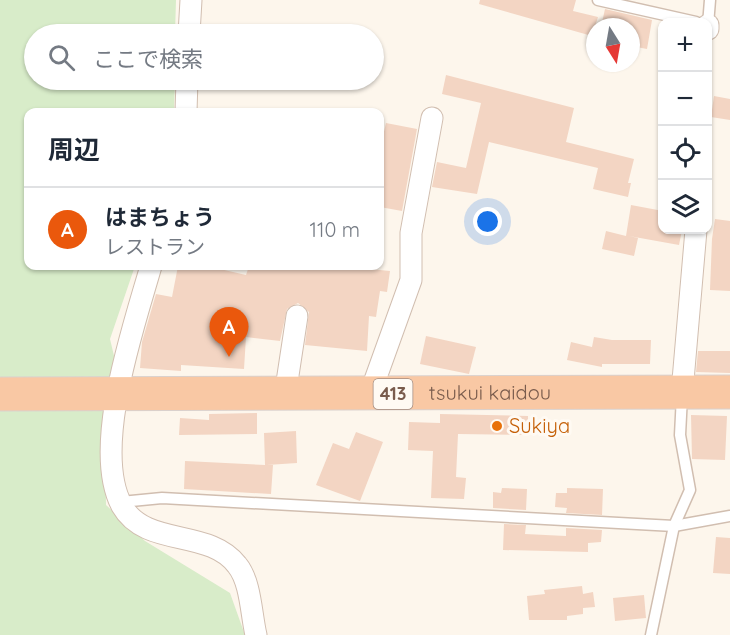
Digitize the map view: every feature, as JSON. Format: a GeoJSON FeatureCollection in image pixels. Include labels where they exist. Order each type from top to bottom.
{"type":"FeatureCollection","features":[{"type":"Feature","properties":{"kind":"highway","name":"tsukui kaidou"},"geometry":{"type":"LineString","coordinates":[[0,394],[730,392]]}},
{"type":"Feature","properties":{"kind":"street"},"geometry":{"type":"LineString","coordinates":[[190,24],[191,0]]}},
{"type":"Feature","properties":{"kind":"street"},"geometry":{"type":"LineString","coordinates":[[186,108],[187,90]]}},
{"type":"Feature","properties":{"kind":"street"},"geometry":{"type":"LineString","coordinates":[[370,394],[411,280],[411,233],[432,118]]}},
{"type":"Feature","properties":{"kind":"street"},"geometry":{"type":"LineString","coordinates":[[682,392],[696,234]]}},
{"type":"Feature","properties":{"kind":"street"},"geometry":{"type":"LineString","coordinates":[[150,270],[124,362],[118,394],[110,464],[121,502],[140,523],[165,536],[203,543],[237,564],[245,580],[256,635]]}},
{"type":"Feature","properties":{"kind":"street"},"geometry":{"type":"LineString","coordinates":[[285,395],[297,316]]}},
{"type":"Feature","properties":{"kind":"lane"},"geometry":{"type":"LineString","coordinates":[[598,0],[678,18]]}},
{"type":"Feature","properties":{"kind":"lane"},"geometry":{"type":"LineString","coordinates":[[709,18],[710,0]]}},
{"type":"Feature","properties":{"kind":"lane"},"geometry":{"type":"LineString","coordinates":[[651,635],[674,526],[690,490],[680,435],[682,392]]}},
{"type":"Feature","properties":{"kind":"lane"},"geometry":{"type":"LineString","coordinates":[[121,502],[162,498],[674,526],[730,516]]}},
{"type":"Feature","properties":{"kind":"green space"},"geometry":{"type":"Polygon","coordinates":[[[0,0],[176,0],[175,24],[24,24],[24,90],[175,90],[174,108],[24,108],[24,270],[134,270],[110,339],[120,381],[104,382],[106,505],[145,541],[230,593],[245,635],[0,635],[0,0]]]}},
{"type":"Feature","properties":{"kind":"building"},"geometry":{"type":"Polygon","coordinates":[[[480,0],[576,0],[573,11],[598,17],[586,18],[586,34],[479,4],[480,0]]]}},
{"type":"Feature","properties":{"kind":"building"},"geometry":{"type":"Polygon","coordinates":[[[605,9],[652,20],[647,49],[640,48],[640,18],[603,18],[605,9]]]}},
{"type":"Feature","properties":{"kind":"building"},"geometry":{"type":"Polygon","coordinates":[[[446,75],[574,108],[566,142],[634,159],[628,183],[631,183],[628,197],[593,189],[598,168],[489,142],[477,194],[432,187],[437,162],[466,168],[481,103],[442,94],[446,75]]]}},
{"type":"Feature","properties":{"kind":"building"},"geometry":{"type":"Polygon","coordinates":[[[714,96],[730,99],[730,120],[712,117],[714,96]]]}},
{"type":"Feature","properties":{"kind":"building"},"geometry":{"type":"Polygon","coordinates":[[[386,123],[417,129],[402,211],[384,208],[386,123]]]}},
{"type":"Feature","properties":{"kind":"building"},"geometry":{"type":"Polygon","coordinates":[[[631,205],[658,210],[658,234],[681,234],[679,245],[629,236],[638,238],[634,256],[602,249],[606,231],[626,236],[631,205]]]}},
{"type":"Feature","properties":{"kind":"building"},"geometry":{"type":"Polygon","coordinates":[[[715,219],[730,221],[730,291],[710,290],[715,219]]]}},
{"type":"Feature","properties":{"kind":"building"},"geometry":{"type":"Polygon","coordinates":[[[177,270],[224,270],[246,275],[248,270],[390,271],[387,292],[380,291],[376,317],[369,316],[367,351],[305,345],[309,312],[298,303],[287,309],[280,341],[246,337],[244,369],[181,365],[181,371],[140,368],[142,342],[156,294],[172,297],[177,270]]]}},
{"type":"Feature","properties":{"kind":"building"},"geometry":{"type":"Polygon","coordinates":[[[426,336],[476,347],[469,374],[420,364],[426,336]]]}},
{"type":"Feature","properties":{"kind":"building"},"geometry":{"type":"Polygon","coordinates":[[[594,337],[612,340],[651,340],[650,364],[602,364],[602,367],[567,360],[571,342],[592,347],[594,337]]]}},
{"type":"Feature","properties":{"kind":"building"},"geometry":{"type":"Polygon","coordinates":[[[698,351],[730,351],[730,373],[696,372],[698,351]]]}},
{"type":"Feature","properties":{"kind":"building"},"geometry":{"type":"Polygon","coordinates":[[[257,413],[257,434],[179,435],[180,418],[209,420],[209,414],[257,413]]]}},
{"type":"Feature","properties":{"kind":"building"},"geometry":{"type":"Polygon","coordinates":[[[440,414],[528,416],[528,435],[458,434],[456,477],[466,478],[464,499],[431,498],[433,451],[408,450],[409,422],[440,423],[440,414]]]}},
{"type":"Feature","properties":{"kind":"building"},"geometry":{"type":"Polygon","coordinates":[[[691,415],[727,416],[725,460],[692,459],[691,415]]]}},
{"type":"Feature","properties":{"kind":"building"},"geometry":{"type":"Polygon","coordinates":[[[296,431],[297,463],[267,465],[273,465],[271,494],[184,489],[185,461],[265,465],[264,433],[296,431]]]}},
{"type":"Feature","properties":{"kind":"building"},"geometry":{"type":"Polygon","coordinates":[[[356,432],[383,442],[360,501],[316,485],[333,443],[349,449],[356,432]]]}},
{"type":"Feature","properties":{"kind":"building"},"geometry":{"type":"Polygon","coordinates":[[[502,488],[527,489],[526,510],[493,508],[493,492],[501,493],[502,488]]]}},
{"type":"Feature","properties":{"kind":"building"},"geometry":{"type":"Polygon","coordinates":[[[567,488],[603,489],[602,515],[566,513],[567,508],[555,507],[556,493],[567,493],[567,488]]]}},
{"type":"Feature","properties":{"kind":"building"},"geometry":{"type":"Polygon","coordinates":[[[504,524],[526,525],[525,534],[566,536],[566,528],[602,530],[601,542],[588,543],[588,552],[503,550],[504,524]]]}},
{"type":"Feature","properties":{"kind":"building"},"geometry":{"type":"Polygon","coordinates":[[[716,537],[730,538],[730,574],[713,573],[716,537]]]}},
{"type":"Feature","properties":{"kind":"building"},"geometry":{"type":"Polygon","coordinates":[[[582,586],[583,594],[593,592],[595,607],[583,608],[583,614],[567,616],[567,620],[529,620],[527,596],[545,594],[544,590],[582,586]]]}},
{"type":"Feature","properties":{"kind":"building"},"geometry":{"type":"Polygon","coordinates":[[[644,595],[646,618],[615,621],[613,598],[644,595]]]}},
{"type":"Feature","properties":{"kind":"place","name":"はまちょう"},"geometry":{"type":"Point","coordinates":[229,357]}},
{"type":"Feature","properties":{"kind":"place","name":"Sukiya"},"geometry":{"type":"Point","coordinates":[497,426]}}]}
